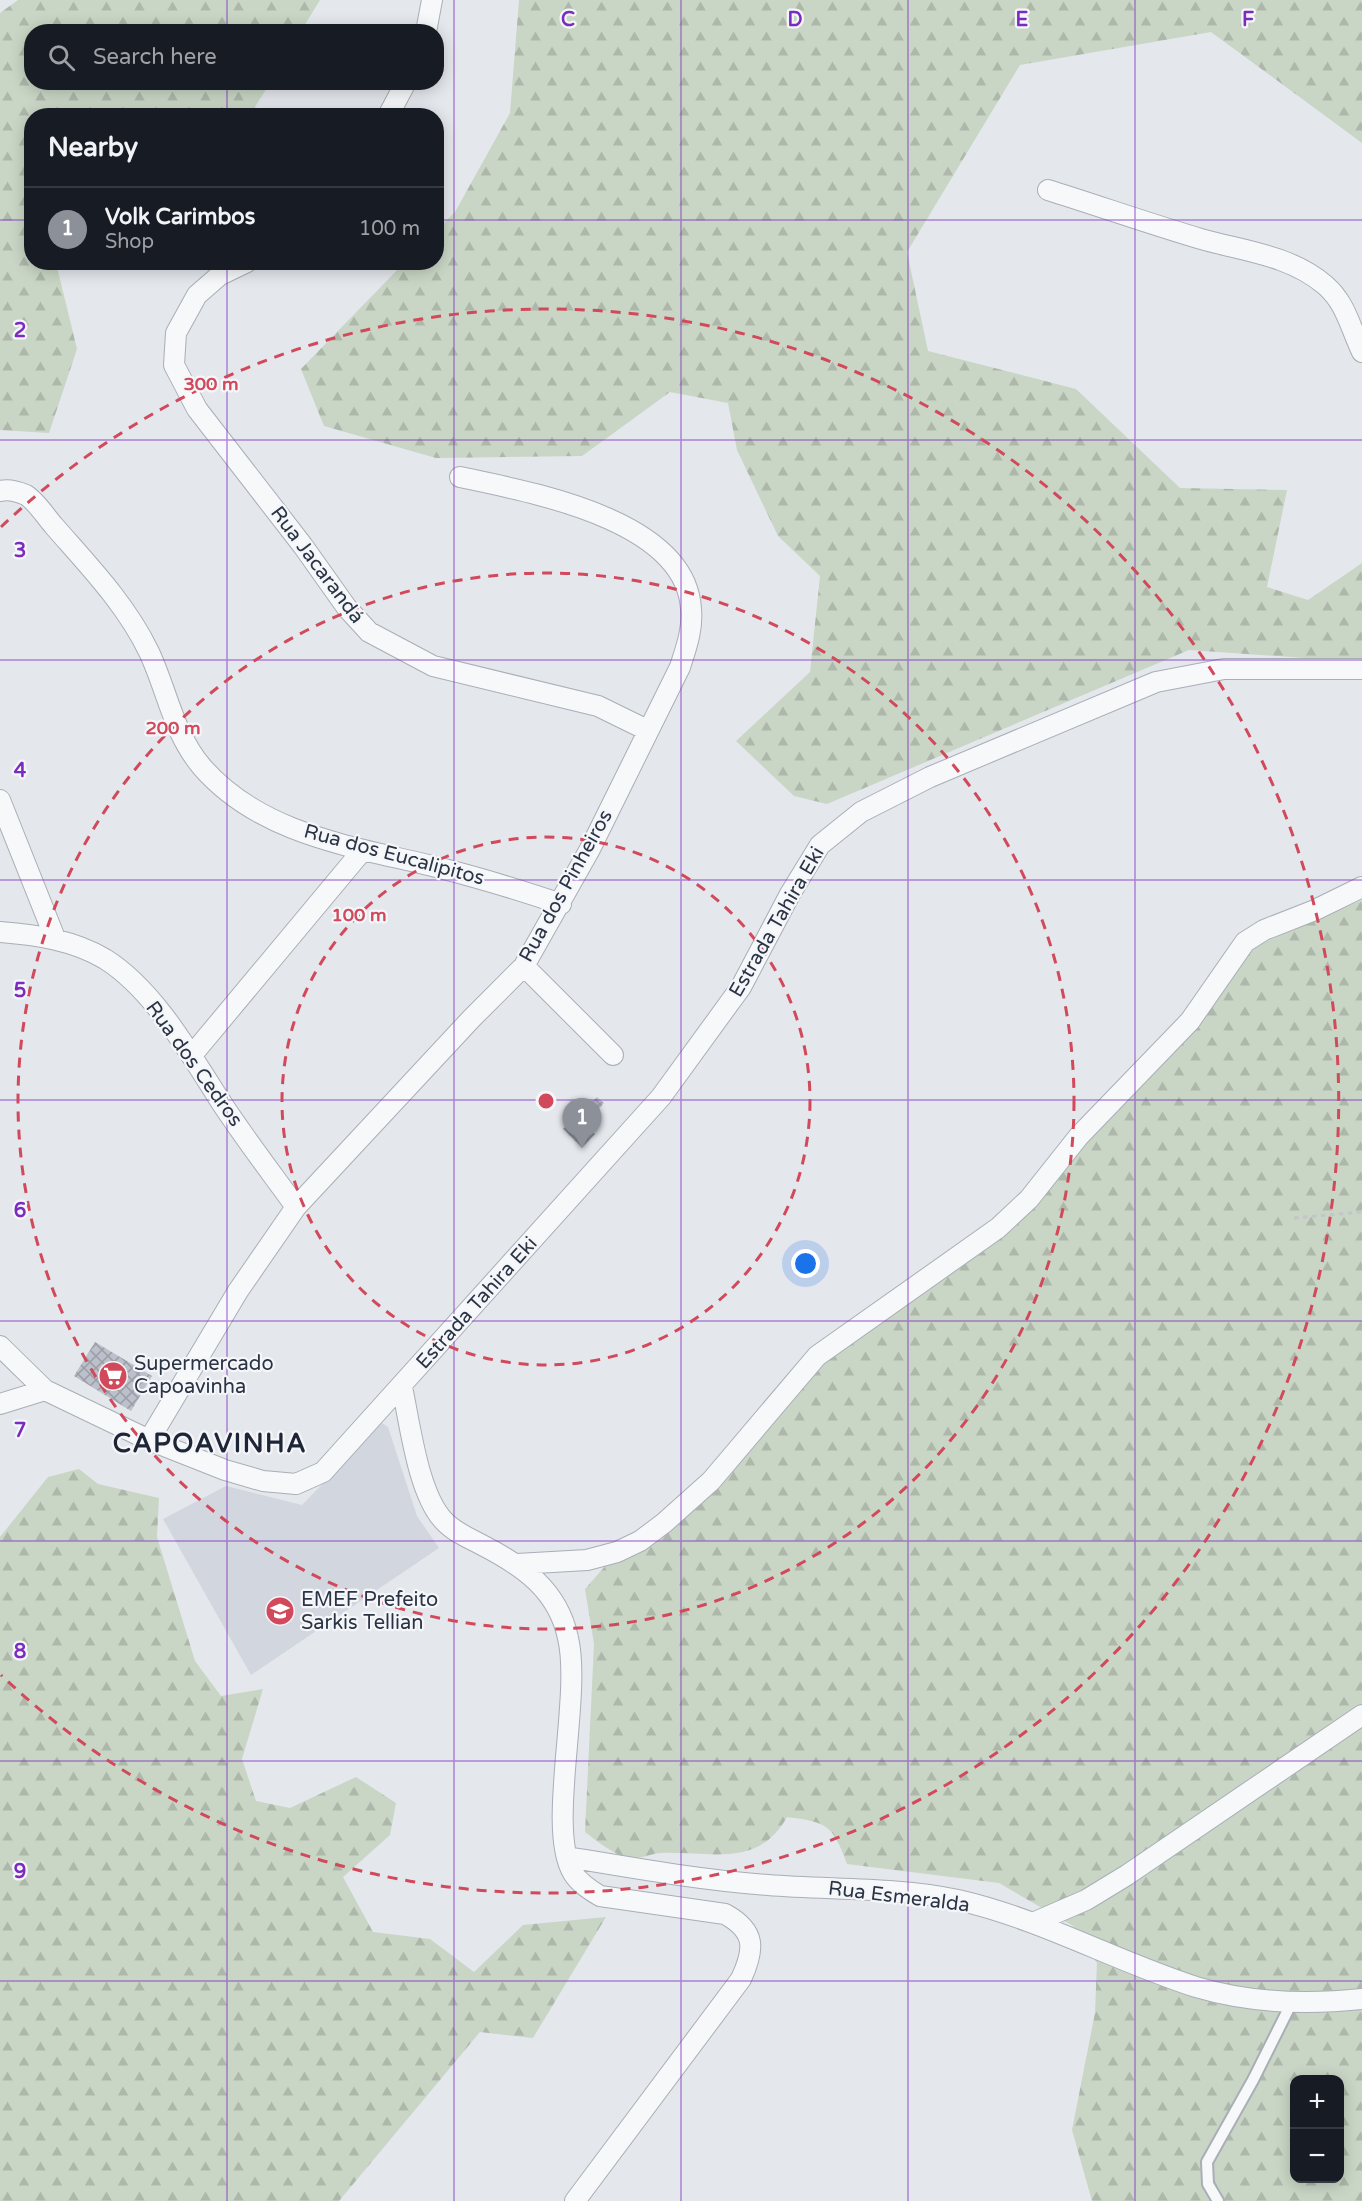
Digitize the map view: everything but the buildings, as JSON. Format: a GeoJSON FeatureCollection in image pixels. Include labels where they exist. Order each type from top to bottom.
{"type":"FeatureCollection","features":[{"type":"Feature","properties":{"kind":"street"},"geometry":{"type":"LineString","coordinates":[[428,24],[432,0]]}},
{"type":"Feature","properties":{"kind":"street"},"geometry":{"type":"LineString","coordinates":[[392,108],[401,90]]}},
{"type":"Feature","properties":{"kind":"street"},"geometry":{"type":"LineString","coordinates":[[1048,190],[1201,239],[1269,256],[1299,268],[1325,284],[1345,306],[1362,352]]}},
{"type":"Feature","properties":{"kind":"street","name":"Rua Jacarandá"},"geometry":{"type":"LineString","coordinates":[[230,270],[220,275],[197,295],[176,333],[174,365],[197,409],[303,546],[347,608],[369,632],[433,666],[598,706],[647,730]]}},
{"type":"Feature","properties":{"kind":"street","name":"Rua dos Pinheiros"},"geometry":{"type":"LineString","coordinates":[[149,1440],[238,1291],[296,1207],[472,1018],[524,966],[561,904],[680,667],[690,637],[692,608],[683,580],[668,557],[640,535],[605,518],[531,492],[460,477]]}},
{"type":"Feature","properties":{"kind":"street","name":"Rua dos Eucalipitos"},"geometry":{"type":"LineString","coordinates":[[0,491],[7,490],[28,496],[132,619],[150,654],[180,733],[201,765],[226,791],[259,815],[362,851],[481,878],[561,904]]}},
{"type":"Feature","properties":{"kind":"street","name":"Estrada Tahira Eki"},"geometry":{"type":"LineString","coordinates":[[0,1346],[45,1390],[149,1440],[225,1470],[263,1481],[296,1484],[323,1472],[661,1097],[741,987],[790,894],[820,844],[861,812],[930,777],[1156,682],[1224,669],[1362,669]]}},
{"type":"Feature","properties":{"kind":"street"},"geometry":{"type":"LineString","coordinates":[[0,800],[55,938]]}},
{"type":"Feature","properties":{"kind":"street"},"geometry":{"type":"LineString","coordinates":[[192,1055],[362,851]]}},
{"type":"Feature","properties":{"kind":"street"},"geometry":{"type":"LineString","coordinates":[[517,1564],[587,1560],[607,1555],[639,1541],[664,1523],[711,1481],[818,1356],[998,1228],[1029,1198],[1079,1136],[1190,1021],[1245,942],[1264,930],[1324,906],[1362,887]]}},
{"type":"Feature","properties":{"kind":"street","name":"Rua dos Cedros"},"geometry":{"type":"LineString","coordinates":[[0,932],[55,938],[105,959],[134,985],[166,1019],[192,1055],[220,1101],[296,1207]]}},
{"type":"Feature","properties":{"kind":"street"},"geometry":{"type":"LineString","coordinates":[[524,966],[613,1055]]}},
{"type":"Feature","properties":{"kind":"street"},"geometry":{"type":"LineString","coordinates":[[402,1387],[423,1476],[432,1502],[443,1521],[459,1533],[517,1564],[549,1593],[568,1636],[572,1684],[563,1818],[567,1857],[573,1873],[586,1887],[600,1896],[725,1914],[739,1922],[748,1933],[751,1948],[749,1963],[741,1979],[575,2201]]}},
{"type":"Feature","properties":{"kind":"street"},"geometry":{"type":"LineString","coordinates":[[0,1404],[45,1390]]}},
{"type":"Feature","properties":{"kind":"street"},"geometry":{"type":"LineString","coordinates":[[1035,1922],[1086,1900],[1127,1875],[1362,1715]]}},
{"type":"Feature","properties":{"kind":"street","name":"Rua Esmeralda"},"geometry":{"type":"LineString","coordinates":[[567,1857],[671,1874],[767,1885],[850,1889],[957,1900],[1035,1922],[1196,1986],[1291,2004],[1362,1999]]}},
{"type":"Feature","properties":{"kind":"lane"},"geometry":{"type":"LineString","coordinates":[[1218,2201],[1208,2184],[1207,2162],[1253,2080],[1291,2004]]}},
{"type":"Feature","properties":{"kind":"path"},"geometry":{"type":"LineString","coordinates":[[1294,1218],[1362,1212]]}},
{"type":"Feature","properties":{"kind":"shaded area","name":"EMEF Prefeito Sarkis Tellian"},"geometry":{"type":"Polygon","coordinates":[[[382,1423],[388,1427],[417,1516],[439,1548],[251,1675],[163,1519],[226,1486],[302,1505],[382,1423]]]}},
{"type":"Feature","properties":{"kind":"green space"},"geometry":{"type":"Polygon","coordinates":[[[18,0],[320,0],[305,24],[24,24],[24,90],[266,90],[254,108],[24,108],[24,270],[58,270],[77,349],[49,433],[0,430],[0,13],[18,0]]]}},
{"type":"Feature","properties":{"kind":"green space"},"geometry":{"type":"Polygon","coordinates":[[[519,0],[1362,0],[1362,143],[1211,32],[1020,65],[907,252],[928,351],[1076,389],[1180,488],[1287,490],[1267,587],[1308,600],[1362,563],[1362,662],[1189,650],[827,804],[794,796],[736,741],[810,672],[820,576],[778,536],[737,450],[728,403],[670,392],[582,456],[436,458],[324,426],[301,369],[397,270],[444,270],[444,223],[455,212],[510,113],[519,0]]]}},
{"type":"Feature","properties":{"kind":"green space"},"geometry":{"type":"Polygon","coordinates":[[[1362,900],[1362,2201],[1092,2201],[1072,2130],[1095,2013],[1097,1963],[1073,1926],[999,1883],[847,1864],[837,1841],[827,1828],[811,1821],[787,1817],[775,1833],[762,1844],[747,1851],[732,1854],[661,1853],[633,1858],[617,1854],[585,1832],[594,1644],[585,1589],[606,1565],[670,1523],[823,1356],[990,1241],[1251,948],[1362,900]]]}},
{"type":"Feature","properties":{"kind":"green space"},"geometry":{"type":"Polygon","coordinates":[[[79,1469],[98,1484],[159,1498],[157,1537],[195,1661],[221,1696],[263,1689],[242,1759],[256,1801],[290,1808],[356,1777],[396,1803],[390,1835],[343,1877],[373,1932],[430,1939],[474,1972],[523,1925],[606,1917],[533,2038],[480,2032],[339,2201],[0,2201],[0,1537],[48,1477],[79,1469]]]}},
{"type":"Feature","properties":{"kind":"place","name":"Volk Carimbos"},"geometry":{"type":"Point","coordinates":[582,1148]}},
{"type":"Feature","properties":{"kind":"place","name":"Supermercado Capoavinha"},"geometry":{"type":"Point","coordinates":[113,1376]}},
{"type":"Feature","properties":{"kind":"place","name":"EMEF Prefeito Sarkis Tellian"},"geometry":{"type":"Point","coordinates":[280,1611]}},
{"type":"Feature","properties":{"kind":"district","name":"CAPOAVINHA"},"geometry":{"type":"Point","coordinates":[210,1443]}}]}
